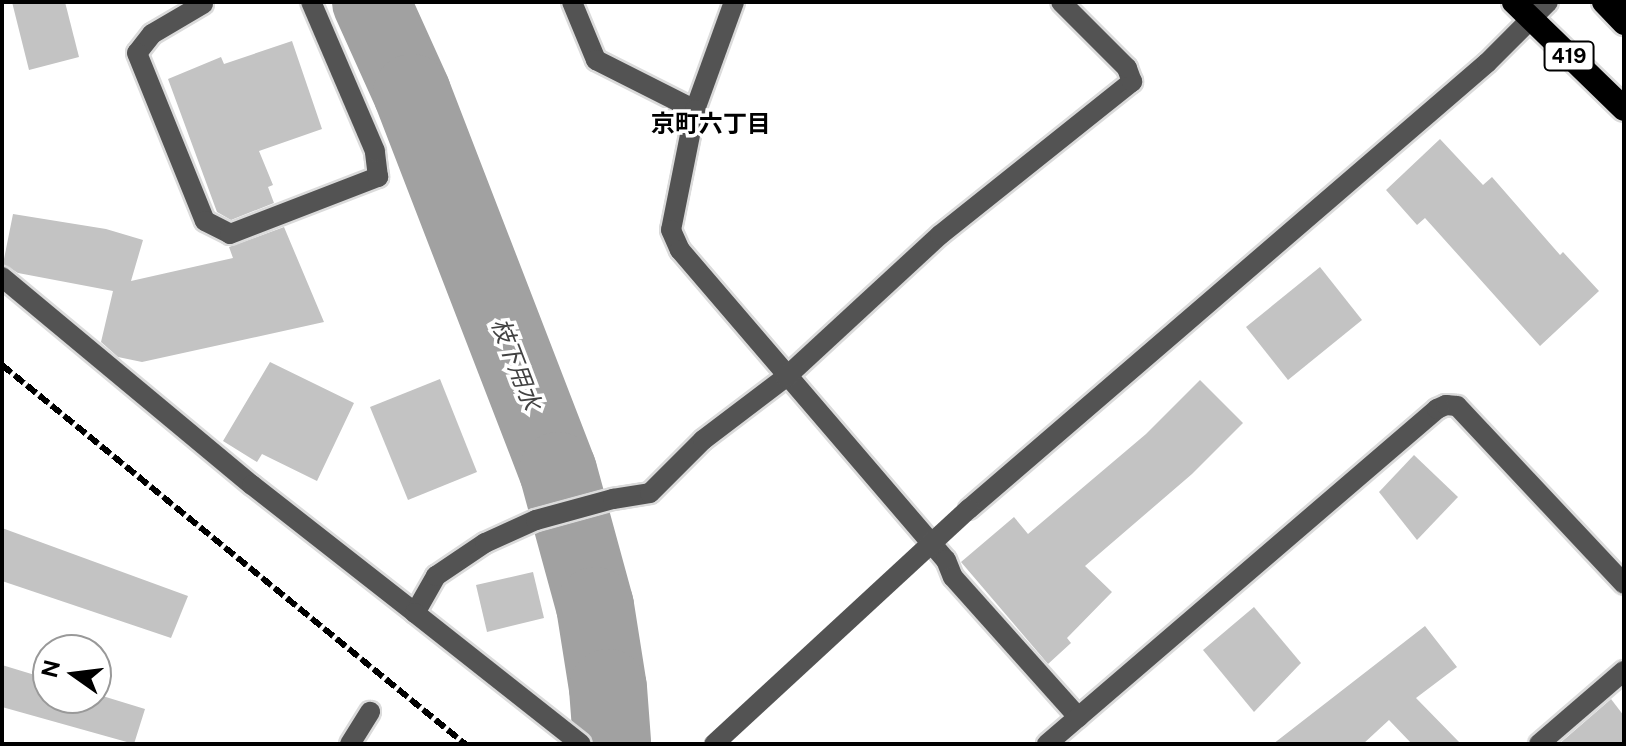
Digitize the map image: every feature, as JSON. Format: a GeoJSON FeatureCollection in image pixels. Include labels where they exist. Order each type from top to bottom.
{"type":"FeatureCollection","features":[{"type":"Feature","properties":{"kind":"highway","name":"419"},"geometry":{"type":"LineString","coordinates":[[1604,2],[1624,23]]}},
{"type":"Feature","properties":{"kind":"highway","name":"419"},"geometry":{"type":"LineString","coordinates":[[1522,10],[1624,109]]}},
{"type":"Feature","properties":{"kind":"street"},"geometry":{"type":"LineString","coordinates":[[204,3],[152,34],[137,53],[205,221],[230,234],[378,177],[375,151],[311,2]]}},
{"type":"Feature","properties":{"kind":"street"},"geometry":{"type":"LineString","coordinates":[[572,2],[596,60],[695,110]]}},
{"type":"Feature","properties":{"kind":"street"},"geometry":{"type":"LineString","coordinates":[[734,2],[695,110],[671,230],[680,250],[946,560],[953,577],[1078,717]]}},
{"type":"Feature","properties":{"kind":"street"},"geometry":{"type":"LineString","coordinates":[[415,613],[436,576],[485,543],[536,520],[650,493],[703,440],[786,377],[940,235],[1132,82],[1127,68],[1061,2]]}},
{"type":"Feature","properties":{"kind":"street"},"geometry":{"type":"LineString","coordinates":[[714,744],[969,509],[1487,63],[1522,10],[1548,2]]}},
{"type":"Feature","properties":{"kind":"street"},"geometry":{"type":"LineString","coordinates":[[2,277],[252,485],[581,744]]}},
{"type":"Feature","properties":{"kind":"street"},"geometry":{"type":"LineString","coordinates":[[1047,744],[1437,409],[1446,405],[1457,406],[1624,584]]}},
{"type":"Feature","properties":{"kind":"street"},"geometry":{"type":"LineString","coordinates":[[1539,744],[1624,671]]}},
{"type":"Feature","properties":{"kind":"street"},"geometry":{"type":"LineString","coordinates":[[350,744],[370,712]]}},
{"type":"Feature","properties":{"kind":"building"},"geometry":{"type":"Polygon","coordinates":[[[12,2],[65,2],[79,57],[29,70],[12,2]]]}},
{"type":"Feature","properties":{"kind":"building"},"geometry":{"type":"Polygon","coordinates":[[[292,41],[322,129],[259,151],[273,185],[268,187],[274,203],[231,220],[217,212],[168,79],[221,57],[224,64],[292,41]]]}},
{"type":"Feature","properties":{"kind":"building"},"geometry":{"type":"Polygon","coordinates":[[[1440,139],[1483,185],[1492,177],[1560,255],[1563,252],[1599,291],[1540,346],[1425,218],[1417,225],[1386,190],[1440,139]]]}},
{"type":"Feature","properties":{"kind":"building"},"geometry":{"type":"Polygon","coordinates":[[[13,214],[106,229],[143,240],[131,281],[233,258],[229,247],[284,227],[324,322],[142,362],[118,357],[101,342],[113,291],[18,273],[3,264],[13,214]]]}},
{"type":"Feature","properties":{"kind":"building"},"geometry":{"type":"Polygon","coordinates":[[[1320,267],[1362,320],[1288,380],[1246,327],[1320,267]]]}},
{"type":"Feature","properties":{"kind":"building"},"geometry":{"type":"Polygon","coordinates":[[[270,362],[354,403],[317,481],[262,454],[257,462],[223,441],[270,362]]]}},
{"type":"Feature","properties":{"kind":"building"},"geometry":{"type":"Polygon","coordinates":[[[440,379],[477,472],[408,500],[370,407],[440,379]]]}},
{"type":"Feature","properties":{"kind":"building"},"geometry":{"type":"Polygon","coordinates":[[[1200,380],[1243,423],[1192,474],[1085,566],[1112,592],[1067,638],[1071,643],[1048,664],[961,562],[1014,517],[1028,534],[1146,434],[1200,380]]]}},
{"type":"Feature","properties":{"kind":"building"},"geometry":{"type":"Polygon","coordinates":[[[1414,455],[1458,497],[1417,540],[1379,492],[1414,455]]]}},
{"type":"Feature","properties":{"kind":"building"},"geometry":{"type":"Polygon","coordinates":[[[2,528],[188,596],[171,638],[2,581],[2,528]]]}},
{"type":"Feature","properties":{"kind":"building"},"geometry":{"type":"Polygon","coordinates":[[[533,572],[544,618],[487,632],[476,585],[533,572]]]}},
{"type":"Feature","properties":{"kind":"building"},"geometry":{"type":"Polygon","coordinates":[[[1254,607],[1301,663],[1254,712],[1203,650],[1254,607]]]}},
{"type":"Feature","properties":{"kind":"building"},"geometry":{"type":"Polygon","coordinates":[[[1425,626],[1457,667],[1416,698],[1461,744],[1412,744],[1389,720],[1363,744],[1273,744],[1425,626]]]}},
{"type":"Feature","properties":{"kind":"building"},"geometry":{"type":"Polygon","coordinates":[[[2,665],[32,674],[32,714],[112,714],[112,699],[145,709],[134,744],[2,707],[2,665]]]}},
{"type":"Feature","properties":{"kind":"building"},"geometry":{"type":"Polygon","coordinates":[[[1611,699],[1624,716],[1624,744],[1559,744],[1611,699]]]}},
{"type":"Feature","properties":{"kind":"waterway","name":"枝下用水"},"geometry":{"type":"LineString","coordinates":[[371,2],[412,93],[558,471],[595,606],[608,688],[612,741]]}},
{"type":"Feature","properties":{"kind":"railway"},"geometry":{"type":"LineString","coordinates":[[2,365],[465,744]]}},
{"type":"Feature","properties":{"kind":"district","name":"京町六丁目"},"geometry":{"type":"Point","coordinates":[711,124]}}]}
